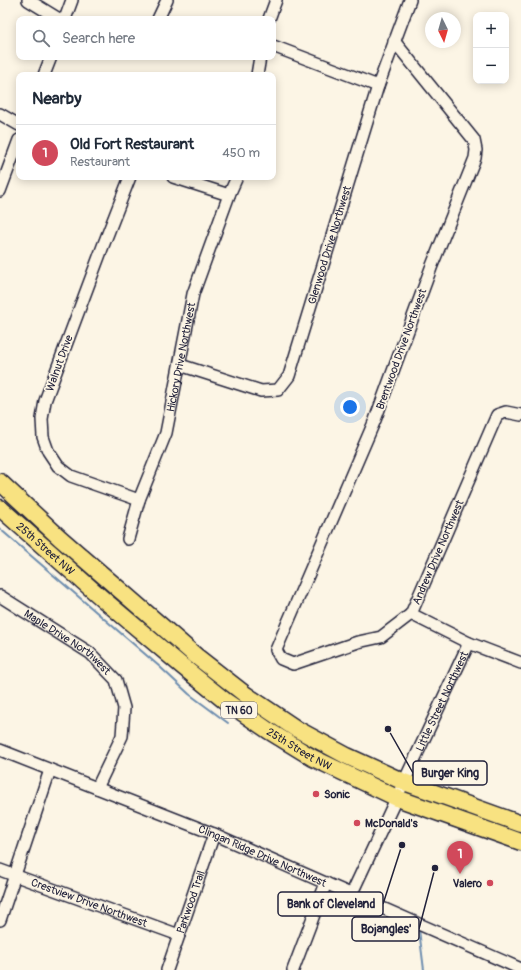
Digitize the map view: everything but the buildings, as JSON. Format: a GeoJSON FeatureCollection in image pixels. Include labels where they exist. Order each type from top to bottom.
{"type":"FeatureCollection","features":[{"type":"Feature","properties":{"kind":"highway","name":"25th Street NW"},"geometry":{"type":"LineString","coordinates":[[3,485],[60,538],[196,656],[246,695],[294,728],[347,756],[404,782],[521,824]]}},
{"type":"Feature","properties":{"kind":"highway","name":"25th Street NW"},"geometry":{"type":"LineString","coordinates":[[0,508],[104,600],[224,700],[269,731],[313,758],[397,798],[521,842]]}},
{"type":"Feature","properties":{"kind":"street"},"geometry":{"type":"LineString","coordinates":[[28,0],[54,16]]}},
{"type":"Feature","properties":{"kind":"street"},"geometry":{"type":"LineString","coordinates":[[66,16],[72,0]]}},
{"type":"Feature","properties":{"kind":"street"},"geometry":{"type":"LineString","coordinates":[[159,16],[167,0]]}},
{"type":"Feature","properties":{"kind":"street"},"geometry":{"type":"LineString","coordinates":[[270,16],[276,0]]}},
{"type":"Feature","properties":{"kind":"street","name":"Glenwood Drive Northwest"},"geometry":{"type":"LineString","coordinates":[[180,365],[261,391],[278,390],[289,376],[378,86],[410,0]]}},
{"type":"Feature","properties":{"kind":"street","name":"Brentwood Drive Northwest"},"geometry":{"type":"LineString","coordinates":[[293,664],[281,659],[276,650],[375,420],[431,268],[475,158],[476,150],[474,140],[394,41]]}},
{"type":"Feature","properties":{"kind":"street"},"geometry":{"type":"LineString","coordinates":[[276,47],[378,86]]}},
{"type":"Feature","properties":{"kind":"street"},"geometry":{"type":"LineString","coordinates":[[45,72],[50,60]]}},
{"type":"Feature","properties":{"kind":"street"},"geometry":{"type":"LineString","coordinates":[[258,72],[260,60]]}},
{"type":"Feature","properties":{"kind":"street"},"geometry":{"type":"LineString","coordinates":[[0,114],[16,123]]}},
{"type":"Feature","properties":{"kind":"street"},"geometry":{"type":"LineString","coordinates":[[0,191],[16,148]]}},
{"type":"Feature","properties":{"kind":"street","name":"Walnut Drive"},"geometry":{"type":"LineString","coordinates":[[129,180],[45,401],[42,419],[43,437],[48,451],[58,466],[72,476],[139,500]]}},
{"type":"Feature","properties":{"kind":"street"},"geometry":{"type":"LineString","coordinates":[[182,180],[229,195]]}},
{"type":"Feature","properties":{"kind":"street","name":"Hickory Drive Northwest"},"geometry":{"type":"LineString","coordinates":[[128,539],[139,500],[166,432],[193,294],[236,180]]}},
{"type":"Feature","properties":{"kind":"street","name":"Andrew Drive Northwest"},"geometry":{"type":"LineString","coordinates":[[293,664],[358,642],[381,637],[411,614],[497,415],[506,412],[521,415]]}},
{"type":"Feature","properties":{"kind":"street","name":"Maple Drive Northwest"},"geometry":{"type":"LineString","coordinates":[[0,596],[90,653],[116,680],[124,708],[122,736],[97,788]]}},
{"type":"Feature","properties":{"kind":"street"},"geometry":{"type":"LineString","coordinates":[[411,614],[469,642],[521,663]]}},
{"type":"Feature","properties":{"kind":"street","name":"Little Street Northwest"},"geometry":{"type":"LineString","coordinates":[[351,894],[469,642]]}},
{"type":"Feature","properties":{"kind":"street","name":"Clingan Ridge Drive Northwest"},"geometry":{"type":"LineString","coordinates":[[0,750],[214,834],[521,969]]}},
{"type":"Feature","properties":{"kind":"street"},"geometry":{"type":"LineString","coordinates":[[0,920],[50,770]]}},
{"type":"Feature","properties":{"kind":"street","name":"Parkwood Trail"},"geometry":{"type":"LineString","coordinates":[[167,970],[214,834]]}},
{"type":"Feature","properties":{"kind":"street","name":"Crestview Drive Northwest"},"geometry":{"type":"LineString","coordinates":[[0,870],[178,935]]}},
{"type":"Feature","properties":{"kind":"street"},"geometry":{"type":"LineString","coordinates":[[293,970],[326,883]]}},
{"type":"Feature","properties":{"kind":"waterway"},"geometry":{"type":"LineString","coordinates":[[0,529],[160,667],[189,694],[228,723]]}},
{"type":"Feature","properties":{"kind":"waterway"},"geometry":{"type":"LineString","coordinates":[[419,930],[424,970]]}},
{"type":"Feature","properties":{"kind":"place","name":"Burger King"},"geometry":{"type":"Point","coordinates":[388,729]}},
{"type":"Feature","properties":{"kind":"place","name":"Sonic"},"geometry":{"type":"Point","coordinates":[316,794]}},
{"type":"Feature","properties":{"kind":"place","name":"McDonald's"},"geometry":{"type":"Point","coordinates":[357,823]}},
{"type":"Feature","properties":{"kind":"place","name":"Bank of Cleveland"},"geometry":{"type":"Point","coordinates":[402,845]}},
{"type":"Feature","properties":{"kind":"place","name":"Bojangles'"},"geometry":{"type":"Point","coordinates":[435,868]}},
{"type":"Feature","properties":{"kind":"place","name":"Old Fort Restaurant"},"geometry":{"type":"Point","coordinates":[460,874]}},
{"type":"Feature","properties":{"kind":"place","name":"Valero"},"geometry":{"type":"Point","coordinates":[490,883]}}]}
